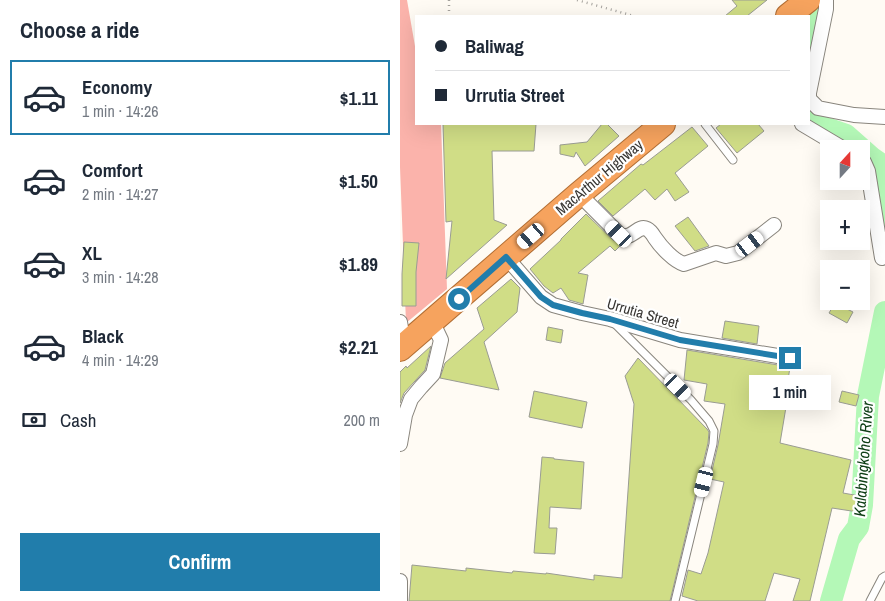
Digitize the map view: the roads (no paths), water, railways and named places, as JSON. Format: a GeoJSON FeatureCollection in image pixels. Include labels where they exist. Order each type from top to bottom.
{"type":"FeatureCollection","features":[{"type":"Feature","properties":{"kind":"highway","name":"MacArthur Highway"},"geometry":{"type":"LineString","coordinates":[[401,339],[432,321],[662,125]]}},
{"type":"Feature","properties":{"kind":"street"},"geometry":{"type":"LineString","coordinates":[[810,88],[826,9],[826,0]]}},
{"type":"Feature","properties":{"kind":"street"},"geometry":{"type":"LineString","coordinates":[[810,99],[818,108],[854,115],[885,117]]}},
{"type":"Feature","properties":{"kind":"street"},"geometry":{"type":"LineString","coordinates":[[804,125],[829,140]]}},
{"type":"Feature","properties":{"kind":"street"},"geometry":{"type":"LineString","coordinates":[[870,183],[882,258]]}},
{"type":"Feature","properties":{"kind":"street"},"geometry":{"type":"LineString","coordinates":[[579,194],[623,237],[646,228],[674,258],[684,264],[716,254],[726,256],[738,253],[774,225]]}},
{"type":"Feature","properties":{"kind":"street","name":"Urrutia Street"},"geometry":{"type":"LineString","coordinates":[[506,257],[541,297],[553,305],[610,319],[680,340],[790,358]]}},
{"type":"Feature","properties":{"kind":"street"},"geometry":{"type":"LineString","coordinates":[[400,444],[405,415],[411,399],[433,374],[441,340],[432,321]]}},
{"type":"Feature","properties":{"kind":"street"},"geometry":{"type":"LineString","coordinates":[[400,581],[400,601]]}},
{"type":"Feature","properties":{"kind":"lane"},"geometry":{"type":"LineString","coordinates":[[706,125],[733,160]]}},
{"type":"Feature","properties":{"kind":"lane"},"geometry":{"type":"LineString","coordinates":[[610,319],[691,400],[709,421],[714,432],[713,444],[675,601]]}},
{"type":"Feature","properties":{"kind":"lane"},"geometry":{"type":"LineString","coordinates":[[870,601],[882,578],[885,576]]}},
{"type":"Feature","properties":{"kind":"waterway","name":"Kalabingkoho River"},"geometry":{"type":"LineString","coordinates":[[806,0],[816,26],[810,51]]}},
{"type":"Feature","properties":{"kind":"waterway","name":"Kalabingkoho River"},"geometry":{"type":"LineString","coordinates":[[810,121],[846,135],[881,164],[885,236]]}},
{"type":"Feature","properties":{"kind":"waterway","name":"Kalabingkoho River"},"geometry":{"type":"LineString","coordinates":[[831,601],[849,539],[858,527],[862,505],[868,396],[885,312]]}}]}
